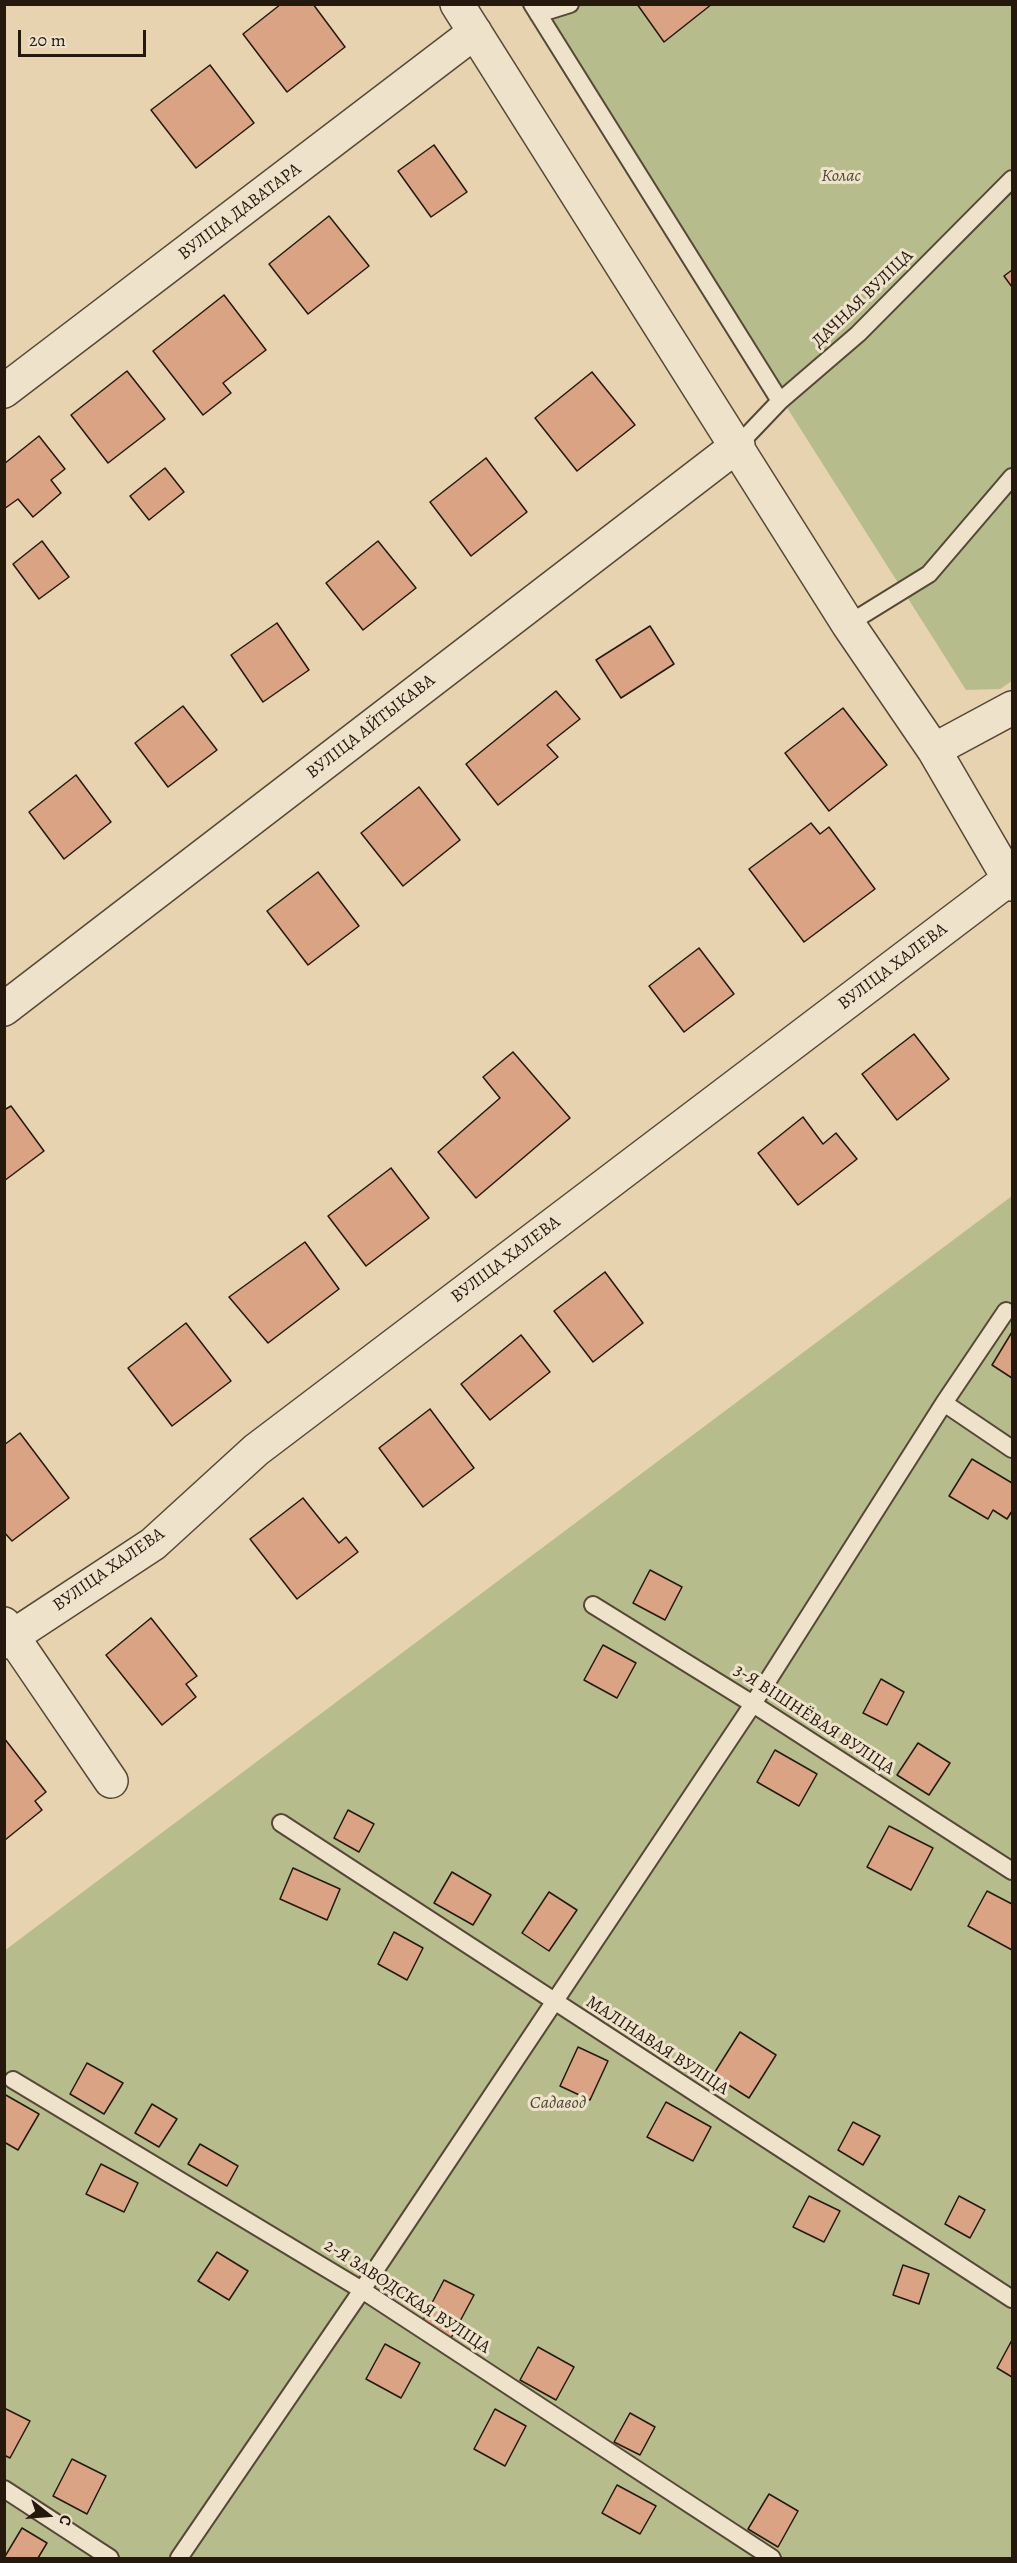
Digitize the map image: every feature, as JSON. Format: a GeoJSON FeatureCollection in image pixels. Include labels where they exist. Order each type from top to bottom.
{"type":"FeatureCollection","features":[{"type":"Feature","properties":{"kind":"street"},"geometry":{"type":"LineString","coordinates":[[457,4],[738,445],[848,624],[934,750],[1011,881]]}},
{"type":"Feature","properties":{"kind":"street","name":"ВУЛІЦА ДАВАТАРА"},"geometry":{"type":"LineString","coordinates":[[4,392],[476,32]]}},
{"type":"Feature","properties":{"kind":"street","name":"ВУЛІЦА АЙТЫКАВА"},"geometry":{"type":"LineString","coordinates":[[4,1009],[738,445]]}},
{"type":"Feature","properties":{"kind":"street"},"geometry":{"type":"LineString","coordinates":[[934,750],[1012,708]]}},
{"type":"Feature","properties":{"kind":"street","name":"ВУЛІЦА ХАЛЕВА"},"geometry":{"type":"LineString","coordinates":[[7,1634],[153,1544],[256,1450],[1011,881]]}},
{"type":"Feature","properties":{"kind":"street"},"geometry":{"type":"LineString","coordinates":[[7,1634],[111,1781]]}},
{"type":"Feature","properties":{"kind":"lane"},"geometry":{"type":"LineString","coordinates":[[570,4],[535,9],[780,400]]}},
{"type":"Feature","properties":{"kind":"lane","name":"ДАЧНАЯ ВУЛІЦА"},"geometry":{"type":"LineString","coordinates":[[738,445],[780,400],[858,334],[1012,179]]}},
{"type":"Feature","properties":{"kind":"lane"},"geometry":{"type":"LineString","coordinates":[[848,624],[929,574],[1012,477]]}},
{"type":"Feature","properties":{"kind":"lane"},"geometry":{"type":"LineString","coordinates":[[179,2559],[753,1704],[944,1403],[1006,1311]]}},
{"type":"Feature","properties":{"kind":"lane"},"geometry":{"type":"LineString","coordinates":[[944,1403],[1012,1449]]}},
{"type":"Feature","properties":{"kind":"lane","name":"3-Я ВІШНЁВАЯ ВУЛІЦА"},"geometry":{"type":"LineString","coordinates":[[593,1605],[753,1704],[1012,1871]]}},
{"type":"Feature","properties":{"kind":"lane","name":"МАЛІНАВАЯ ВУЛІЦА"},"geometry":{"type":"LineString","coordinates":[[281,1823],[1012,2299]]}},
{"type":"Feature","properties":{"kind":"lane","name":"2-Я ЗАВОДСКАЯ ВУЛІЦА"},"geometry":{"type":"LineString","coordinates":[[13,2080],[362,2289],[772,2559]]}},
{"type":"Feature","properties":{"kind":"lane"},"geometry":{"type":"LineString","coordinates":[[4,2489],[110,2559]]}},
{"type":"Feature","properties":{"kind":"green space","name":"Колас"},"geometry":{"type":"Polygon","coordinates":[[[523,5],[1012,5],[1012,681],[1000,689],[966,690],[772,384],[523,5]]]}},
{"type":"Feature","properties":{"kind":"green space","name":"Садавод"},"geometry":{"type":"Polygon","coordinates":[[[1012,1196],[1012,2558],[5,2558],[4,1951],[1012,1196]]]}},
{"type":"Feature","properties":{"kind":"building"},"geometry":{"type":"Polygon","coordinates":[[[281,4],[313,4],[345,47],[287,92],[243,34],[281,4]]]}},
{"type":"Feature","properties":{"kind":"building"},"geometry":{"type":"Polygon","coordinates":[[[637,4],[712,4],[664,42],[637,4]]]}},
{"type":"Feature","properties":{"kind":"building"},"geometry":{"type":"Polygon","coordinates":[[[210,65],[254,123],[196,168],[151,110],[210,65]]]}},
{"type":"Feature","properties":{"kind":"building"},"geometry":{"type":"Polygon","coordinates":[[[434,145],[467,192],[431,217],[398,171],[434,145]]]}},
{"type":"Feature","properties":{"kind":"building"},"geometry":{"type":"Polygon","coordinates":[[[329,216],[369,266],[308,314],[269,264],[329,216]]]}},
{"type":"Feature","properties":{"kind":"building"},"geometry":{"type":"Polygon","coordinates":[[[1012,270],[1012,287],[1004,276],[1012,270]]]}},
{"type":"Feature","properties":{"kind":"building"},"geometry":{"type":"Polygon","coordinates":[[[224,295],[266,350],[223,383],[231,393],[203,415],[153,351],[224,295]]]}},
{"type":"Feature","properties":{"kind":"building"},"geometry":{"type":"Polygon","coordinates":[[[127,371],[165,419],[108,463],[71,415],[127,371]]]}},
{"type":"Feature","properties":{"kind":"building"},"geometry":{"type":"Polygon","coordinates":[[[592,372],[635,425],[577,471],[535,418],[592,372]]]}},
{"type":"Feature","properties":{"kind":"building"},"geometry":{"type":"Polygon","coordinates":[[[39,436],[65,469],[51,480],[61,493],[33,517],[18,499],[4,509],[4,464],[39,436]]]}},
{"type":"Feature","properties":{"kind":"building"},"geometry":{"type":"Polygon","coordinates":[[[486,458],[527,512],[471,556],[430,502],[486,458]]]}},
{"type":"Feature","properties":{"kind":"building"},"geometry":{"type":"Polygon","coordinates":[[[165,468],[184,492],[149,520],[130,496],[165,468]]]}},
{"type":"Feature","properties":{"kind":"building"},"geometry":{"type":"Polygon","coordinates":[[[42,541],[69,577],[39,599],[13,564],[42,541]]]}},
{"type":"Feature","properties":{"kind":"building"},"geometry":{"type":"Polygon","coordinates":[[[378,541],[416,588],[363,630],[326,583],[378,541]]]}},
{"type":"Feature","properties":{"kind":"building"},"geometry":{"type":"Polygon","coordinates":[[[277,623],[309,670],[263,702],[231,655],[277,623]]]}},
{"type":"Feature","properties":{"kind":"building"},"geometry":{"type":"Polygon","coordinates":[[[650,626],[674,664],[621,698],[596,660],[650,626]]]}},
{"type":"Feature","properties":{"kind":"building"},"geometry":{"type":"Polygon","coordinates":[[[556,691],[580,719],[547,745],[558,757],[498,805],[466,764],[556,691]]]}},
{"type":"Feature","properties":{"kind":"building"},"geometry":{"type":"Polygon","coordinates":[[[183,706],[217,750],[168,787],[135,743],[183,706]]]}},
{"type":"Feature","properties":{"kind":"building"},"geometry":{"type":"Polygon","coordinates":[[[843,708],[887,765],[829,811],[785,753],[843,708]]]}},
{"type":"Feature","properties":{"kind":"building"},"geometry":{"type":"Polygon","coordinates":[[[76,775],[111,822],[64,859],[29,812],[76,775]]]}},
{"type":"Feature","properties":{"kind":"building"},"geometry":{"type":"Polygon","coordinates":[[[419,787],[460,840],[403,886],[361,833],[419,787]]]}},
{"type":"Feature","properties":{"kind":"building"},"geometry":{"type":"Polygon","coordinates":[[[811,823],[820,834],[829,827],[875,889],[804,942],[749,869],[811,823]]]}},
{"type":"Feature","properties":{"kind":"building"},"geometry":{"type":"Polygon","coordinates":[[[318,872],[359,926],[308,965],[267,911],[318,872]]]}},
{"type":"Feature","properties":{"kind":"building"},"geometry":{"type":"Polygon","coordinates":[[[699,948],[734,994],[684,1032],[649,986],[699,948]]]}},
{"type":"Feature","properties":{"kind":"building"},"geometry":{"type":"Polygon","coordinates":[[[914,1034],[949,1079],[897,1120],[862,1074],[914,1034]]]}},
{"type":"Feature","properties":{"kind":"building"},"geometry":{"type":"Polygon","coordinates":[[[513,1052],[570,1118],[476,1198],[438,1152],[500,1098],[483,1077],[513,1052]]]}},
{"type":"Feature","properties":{"kind":"building"},"geometry":{"type":"Polygon","coordinates":[[[11,1106],[44,1151],[4,1181],[4,1110],[11,1106]]]}},
{"type":"Feature","properties":{"kind":"building"},"geometry":{"type":"Polygon","coordinates":[[[803,1117],[823,1144],[836,1133],[857,1159],[798,1205],[758,1153],[803,1117]]]}},
{"type":"Feature","properties":{"kind":"building"},"geometry":{"type":"Polygon","coordinates":[[[391,1168],[429,1218],[366,1266],[328,1216],[391,1168]]]}},
{"type":"Feature","properties":{"kind":"building"},"geometry":{"type":"Polygon","coordinates":[[[305,1242],[339,1289],[268,1343],[229,1297],[305,1242]]]}},
{"type":"Feature","properties":{"kind":"building"},"geometry":{"type":"Polygon","coordinates":[[[605,1272],[643,1323],[593,1362],[554,1311],[605,1272]]]}},
{"type":"Feature","properties":{"kind":"building"},"geometry":{"type":"Polygon","coordinates":[[[186,1323],[231,1381],[172,1426],[128,1368],[186,1323]]]}},
{"type":"Feature","properties":{"kind":"building"},"geometry":{"type":"Polygon","coordinates":[[[1012,1332],[1012,1378],[992,1365],[1012,1332]]]}},
{"type":"Feature","properties":{"kind":"building"},"geometry":{"type":"Polygon","coordinates":[[[521,1335],[550,1372],[490,1420],[461,1384],[521,1335]]]}},
{"type":"Feature","properties":{"kind":"building"},"geometry":{"type":"Polygon","coordinates":[[[430,1409],[474,1468],[423,1507],[379,1448],[430,1409]]]}},
{"type":"Feature","properties":{"kind":"building"},"geometry":{"type":"Polygon","coordinates":[[[20,1433],[69,1498],[12,1541],[4,1532],[4,1445],[20,1433]]]}},
{"type":"Feature","properties":{"kind":"building"},"geometry":{"type":"Polygon","coordinates":[[[972,1459],[1012,1483],[1012,1511],[1007,1519],[993,1510],[988,1519],[949,1496],[972,1459]]]}},
{"type":"Feature","properties":{"kind":"building"},"geometry":{"type":"Polygon","coordinates":[[[303,1498],[339,1543],[346,1537],[358,1552],[297,1599],[250,1539],[303,1498]]]}},
{"type":"Feature","properties":{"kind":"building"},"geometry":{"type":"Polygon","coordinates":[[[650,1570],[682,1587],[665,1620],[633,1603],[650,1570]]]}},
{"type":"Feature","properties":{"kind":"building"},"geometry":{"type":"Polygon","coordinates":[[[151,1618],[197,1676],[186,1684],[196,1697],[162,1725],[106,1655],[151,1618]]]}},
{"type":"Feature","properties":{"kind":"building"},"geometry":{"type":"Polygon","coordinates":[[[603,1645],[636,1663],[617,1698],[584,1680],[603,1645]]]}},
{"type":"Feature","properties":{"kind":"building"},"geometry":{"type":"Polygon","coordinates":[[[881,1679],[904,1692],[887,1725],[863,1713],[881,1679]]]}},
{"type":"Feature","properties":{"kind":"building"},"geometry":{"type":"Polygon","coordinates":[[[4,1738],[46,1792],[35,1801],[42,1810],[5,1840],[4,1738]]]}},
{"type":"Feature","properties":{"kind":"building"},"geometry":{"type":"Polygon","coordinates":[[[918,1743],[950,1763],[929,1795],[897,1775],[918,1743]]]}},
{"type":"Feature","properties":{"kind":"building"},"geometry":{"type":"Polygon","coordinates":[[[775,1750],[817,1774],[799,1806],[757,1782],[775,1750]]]}},
{"type":"Feature","properties":{"kind":"building"},"geometry":{"type":"Polygon","coordinates":[[[348,1810],[374,1824],[359,1852],[334,1838],[348,1810]]]}},
{"type":"Feature","properties":{"kind":"building"},"geometry":{"type":"Polygon","coordinates":[[[889,1826],[933,1848],[911,1890],[867,1867],[889,1826]]]}},
{"type":"Feature","properties":{"kind":"building"},"geometry":{"type":"Polygon","coordinates":[[[293,1868],[340,1889],[327,1920],[280,1899],[293,1868]]]}},
{"type":"Feature","properties":{"kind":"building"},"geometry":{"type":"Polygon","coordinates":[[[452,1872],[491,1895],[473,1925],[434,1903],[452,1872]]]}},
{"type":"Feature","properties":{"kind":"building"},"geometry":{"type":"Polygon","coordinates":[[[987,1891],[1012,1904],[1012,1950],[968,1926],[987,1891]]]}},
{"type":"Feature","properties":{"kind":"building"},"geometry":{"type":"Polygon","coordinates":[[[549,1892],[577,1910],[549,1951],[522,1933],[549,1892]]]}},
{"type":"Feature","properties":{"kind":"building"},"geometry":{"type":"Polygon","coordinates":[[[394,1932],[423,1948],[407,1980],[378,1964],[394,1932]]]}},
{"type":"Feature","properties":{"kind":"building"},"geometry":{"type":"Polygon","coordinates":[[[740,2032],[776,2055],[749,2098],[713,2075],[740,2032]]]}},
{"type":"Feature","properties":{"kind":"building"},"geometry":{"type":"Polygon","coordinates":[[[578,2047],[608,2061],[590,2100],[560,2086],[578,2047]]]}},
{"type":"Feature","properties":{"kind":"building"},"geometry":{"type":"Polygon","coordinates":[[[87,2063],[123,2083],[104,2114],[70,2094],[87,2063]]]}},
{"type":"Feature","properties":{"kind":"building"},"geometry":{"type":"Polygon","coordinates":[[[4,2094],[39,2114],[18,2150],[4,2142],[4,2094]]]}},
{"type":"Feature","properties":{"kind":"building"},"geometry":{"type":"Polygon","coordinates":[[[666,2102],[711,2127],[693,2161],[647,2137],[666,2102]]]}},
{"type":"Feature","properties":{"kind":"building"},"geometry":{"type":"Polygon","coordinates":[[[152,2104],[177,2119],[159,2147],[135,2133],[152,2104]]]}},
{"type":"Feature","properties":{"kind":"building"},"geometry":{"type":"Polygon","coordinates":[[[853,2122],[880,2136],[863,2165],[838,2150],[853,2122]]]}},
{"type":"Feature","properties":{"kind":"building"},"geometry":{"type":"Polygon","coordinates":[[[200,2144],[238,2166],[227,2186],[188,2164],[200,2144]]]}},
{"type":"Feature","properties":{"kind":"building"},"geometry":{"type":"Polygon","coordinates":[[[101,2164],[138,2183],[124,2212],[86,2194],[101,2164]]]}},
{"type":"Feature","properties":{"kind":"building"},"geometry":{"type":"Polygon","coordinates":[[[809,2196],[840,2211],[824,2242],[793,2227],[809,2196]]]}},
{"type":"Feature","properties":{"kind":"building"},"geometry":{"type":"Polygon","coordinates":[[[959,2196],[985,2210],[970,2238],[945,2224],[959,2196]]]}},
{"type":"Feature","properties":{"kind":"building"},"geometry":{"type":"Polygon","coordinates":[[[217,2252],[248,2271],[229,2300],[198,2281],[217,2252]]]}},
{"type":"Feature","properties":{"kind":"building"},"geometry":{"type":"Polygon","coordinates":[[[903,2265],[929,2274],[919,2304],[893,2295],[903,2265]]]}},
{"type":"Feature","properties":{"kind":"building"},"geometry":{"type":"Polygon","coordinates":[[[444,2280],[474,2295],[451,2338],[422,2322],[444,2280]]]}},
{"type":"Feature","properties":{"kind":"building"},"geometry":{"type":"Polygon","coordinates":[[[1012,2340],[1012,2377],[997,2368],[1012,2340]]]}},
{"type":"Feature","properties":{"kind":"building"},"geometry":{"type":"Polygon","coordinates":[[[385,2344],[420,2363],[401,2398],[366,2379],[385,2344]]]}},
{"type":"Feature","properties":{"kind":"building"},"geometry":{"type":"Polygon","coordinates":[[[538,2347],[574,2367],[556,2400],[520,2380],[538,2347]]]}},
{"type":"Feature","properties":{"kind":"building"},"geometry":{"type":"Polygon","coordinates":[[[4,2408],[30,2421],[10,2458],[4,2455],[4,2408]]]}},
{"type":"Feature","properties":{"kind":"building"},"geometry":{"type":"Polygon","coordinates":[[[495,2409],[526,2426],[505,2466],[474,2449],[495,2409]]]}},
{"type":"Feature","properties":{"kind":"building"},"geometry":{"type":"Polygon","coordinates":[[[630,2413],[655,2427],[640,2455],[614,2442],[630,2413]]]}},
{"type":"Feature","properties":{"kind":"building"},"geometry":{"type":"Polygon","coordinates":[[[72,2459],[106,2476],[87,2514],[53,2496],[72,2459]]]}},
{"type":"Feature","properties":{"kind":"building"},"geometry":{"type":"Polygon","coordinates":[[[617,2485],[656,2506],[640,2534],[602,2513],[617,2485]]]}},
{"type":"Feature","properties":{"kind":"building"},"geometry":{"type":"Polygon","coordinates":[[[769,2494],[798,2511],[778,2547],[748,2529],[769,2494]]]}},
{"type":"Feature","properties":{"kind":"building"},"geometry":{"type":"Polygon","coordinates":[[[22,2528],[47,2543],[38,2558],[4,2558],[22,2528]]]}}]}
